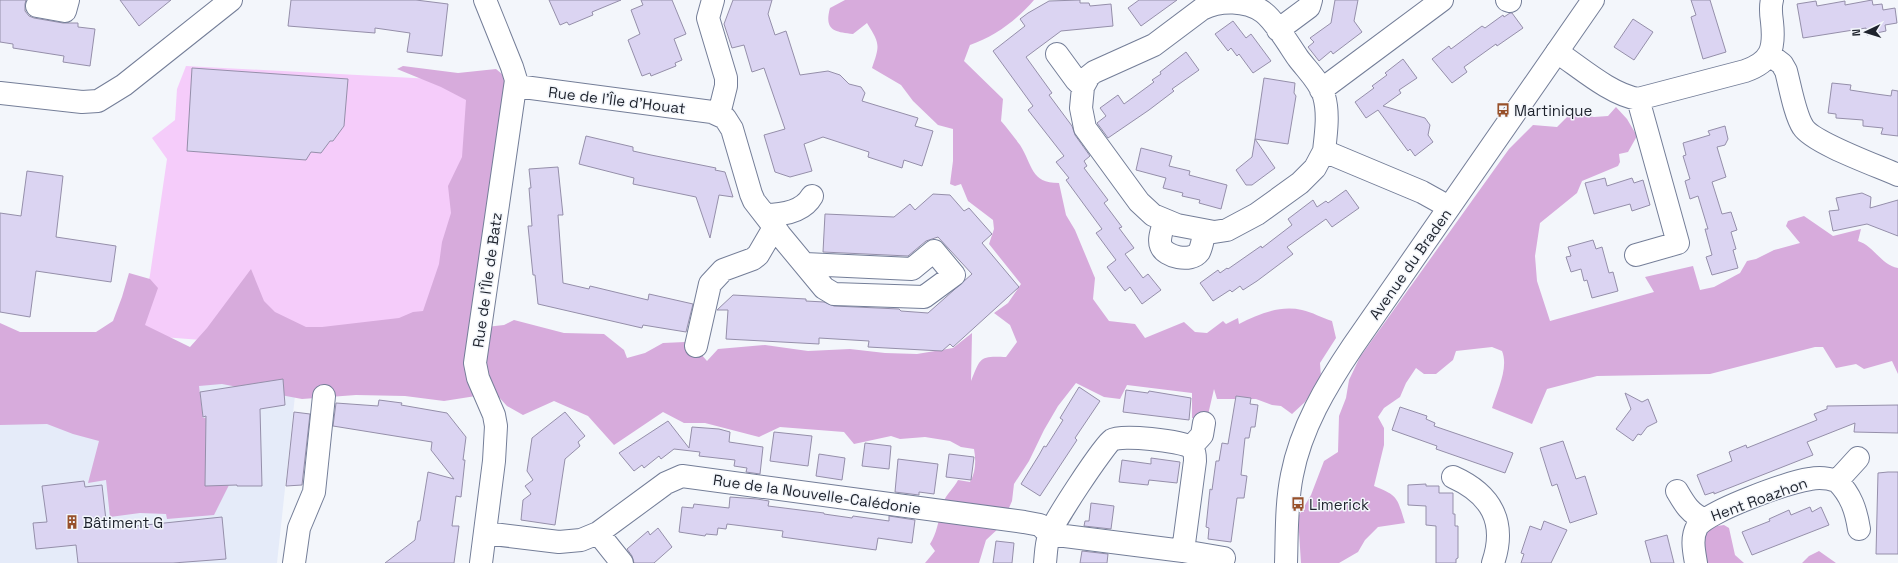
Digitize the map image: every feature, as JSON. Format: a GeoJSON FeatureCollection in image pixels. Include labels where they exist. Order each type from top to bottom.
{"type":"FeatureCollection","features":[{"type":"Feature","properties":{"kind":"street"},"geometry":{"type":"LineString","coordinates":[[37,6],[65,11],[68,0]]}},
{"type":"Feature","properties":{"kind":"street"},"geometry":{"type":"LineString","coordinates":[[0,93],[82,102],[98,101],[114,92],[231,0]]}},
{"type":"Feature","properties":{"kind":"street","name":"Rue de l'Île de Batz"},"geometry":{"type":"LineString","coordinates":[[480,563],[494,462],[496,426],[494,415],[478,378],[475,363],[516,86],[512,67],[485,0]]}},
{"type":"Feature","properties":{"kind":"street"},"geometry":{"type":"LineString","coordinates":[[713,0],[708,18],[726,78],[726,86],[719,114],[729,123],[732,129],[754,201],[804,264],[824,288],[834,294],[924,297],[954,274],[934,251],[912,269],[804,264]]}},
{"type":"Feature","properties":{"kind":"street"},"geometry":{"type":"LineString","coordinates":[[1278,30],[1309,7],[1311,0]]}},
{"type":"Feature","properties":{"kind":"street"},"geometry":{"type":"LineString","coordinates":[[1321,90],[1442,0]]}},
{"type":"Feature","properties":{"kind":"street","name":"Avenue du Braden"},"geometry":{"type":"LineString","coordinates":[[1287,559],[1287,521],[1290,488],[1297,455],[1317,404],[1341,365],[1593,0]]}},
{"type":"Feature","properties":{"kind":"street"},"geometry":{"type":"LineString","coordinates":[[1557,52],[1613,90],[1629,98],[1638,99],[1750,69],[1760,64],[1770,55],[1773,37],[1770,1]]}},
{"type":"Feature","properties":{"kind":"street"},"geometry":{"type":"LineString","coordinates":[[1227,2],[1256,7],[1269,17],[1278,30],[1321,90],[1326,104],[1324,151],[1317,164],[1309,174],[1257,214],[1227,230],[1204,231],[1164,221],[1154,215],[1138,202],[1085,128],[1081,108],[1083,87],[1089,76],[1094,72],[1154,45],[1211,4],[1227,2]]}},
{"type":"Feature","properties":{"kind":"street"},"geometry":{"type":"LineString","coordinates":[[1057,54],[1083,87]]}},
{"type":"Feature","properties":{"kind":"street"},"geometry":{"type":"LineString","coordinates":[[1770,55],[1782,64],[1786,72],[1800,120],[1807,132],[1822,141],[1898,175]]}},
{"type":"Feature","properties":{"kind":"street","name":"Rue de l'Île d'Houat"},"geometry":{"type":"LineString","coordinates":[[516,86],[719,114]]}},
{"type":"Feature","properties":{"kind":"street"},"geometry":{"type":"LineString","coordinates":[[1636,255],[1678,242],[1638,99]]}},
{"type":"Feature","properties":{"kind":"street"},"geometry":{"type":"LineString","coordinates":[[1324,151],[1422,192],[1449,207]]}},
{"type":"Feature","properties":{"kind":"street"},"geometry":{"type":"LineString","coordinates":[[770,221],[806,204],[812,196]]}},
{"type":"Feature","properties":{"kind":"street"},"geometry":{"type":"LineString","coordinates":[[696,346],[710,284],[723,270],[753,259],[758,255],[772,231],[770,221]]}},
{"type":"Feature","properties":{"kind":"street"},"geometry":{"type":"LineString","coordinates":[[1164,221],[1160,243],[1161,247],[1166,253],[1177,257],[1186,258],[1197,254],[1204,231]]}},
{"type":"Feature","properties":{"kind":"street"},"geometry":{"type":"LineString","coordinates":[[294,563],[299,528],[314,492],[324,396]]}},
{"type":"Feature","properties":{"kind":"street"},"geometry":{"type":"LineString","coordinates":[[1191,447],[1202,435],[1204,424]]}},
{"type":"Feature","properties":{"kind":"street"},"geometry":{"type":"LineString","coordinates":[[1045,563],[1049,534],[1101,451],[1113,439],[1130,438],[1178,443],[1191,447],[1195,455],[1195,461],[1182,551]]}},
{"type":"Feature","properties":{"kind":"street"},"geometry":{"type":"LineString","coordinates":[[1858,458],[1837,481],[1843,487],[1852,503],[1859,529]]}},
{"type":"Feature","properties":{"kind":"street","name":"Rue de la Nouvelle-Calédonie"},"geometry":{"type":"LineString","coordinates":[[485,533],[559,542],[582,540],[598,533],[666,483],[682,476],[1024,522],[1040,525],[1049,534]]}},
{"type":"Feature","properties":{"kind":"street"},"geometry":{"type":"LineString","coordinates":[[1453,477],[1476,490],[1488,502],[1494,512],[1497,540],[1493,563]]}},
{"type":"Feature","properties":{"kind":"street","name":"Hent Roazhon"},"geometry":{"type":"LineString","coordinates":[[1696,563],[1694,534],[1704,519],[1748,500],[1808,479],[1824,478],[1837,481]]}},
{"type":"Feature","properties":{"kind":"street","name":"Hent Roazhon"},"geometry":{"type":"LineString","coordinates":[[1677,491],[1693,513],[1704,519]]}},
{"type":"Feature","properties":{"kind":"street"},"geometry":{"type":"LineString","coordinates":[[598,533],[622,563]]}},
{"type":"Feature","properties":{"kind":"street"},"geometry":{"type":"LineString","coordinates":[[1049,534],[1182,551],[1224,558]]}},
{"type":"Feature","properties":{"kind":"shaded area"},"geometry":{"type":"Polygon","coordinates":[[[845,0],[1034,0],[1005,27],[979,42],[970,45],[964,61],[1003,99],[1001,121],[1020,145],[1030,166],[1037,176],[1042,180],[1059,183],[1066,215],[1075,230],[1095,278],[1093,299],[1109,321],[1135,324],[1145,338],[1184,322],[1195,332],[1207,333],[1223,321],[1226,324],[1238,318],[1239,324],[1269,311],[1286,309],[1306,311],[1332,321],[1336,338],[1320,363],[1321,377],[1305,402],[1292,414],[1281,406],[1272,405],[1256,399],[1217,399],[1214,389],[1207,419],[1192,418],[1192,393],[1127,385],[1120,399],[1104,397],[1076,383],[1058,406],[1029,461],[1014,484],[1012,501],[1001,526],[986,540],[979,563],[925,563],[935,551],[930,544],[935,534],[945,499],[958,480],[970,482],[975,462],[974,449],[961,447],[950,441],[925,437],[900,439],[891,436],[854,444],[844,432],[780,427],[759,437],[705,423],[684,423],[663,412],[614,445],[588,416],[554,401],[523,415],[507,406],[495,393],[444,401],[405,396],[356,395],[302,399],[222,384],[199,386],[203,418],[223,416],[206,437],[205,486],[229,485],[214,515],[167,519],[166,514],[140,513],[110,517],[106,480],[88,483],[99,441],[73,434],[47,424],[0,425],[0,323],[20,332],[96,332],[113,321],[129,273],[150,279],[158,288],[145,325],[190,347],[207,328],[251,269],[264,301],[275,312],[306,327],[322,327],[399,318],[413,312],[423,311],[439,264],[442,242],[451,213],[448,186],[462,157],[466,100],[441,87],[397,69],[403,66],[458,73],[496,69],[508,79],[486,327],[504,325],[514,320],[564,333],[604,334],[624,350],[627,358],[645,353],[663,343],[685,342],[693,345],[707,361],[718,349],[765,345],[808,351],[850,349],[885,353],[917,354],[953,348],[972,333],[971,381],[979,363],[982,360],[991,357],[1006,357],[1017,342],[1010,325],[994,313],[1008,303],[1021,284],[989,244],[994,229],[993,220],[968,201],[961,184],[955,186],[950,184],[953,161],[953,129],[938,125],[913,101],[901,85],[872,68],[877,45],[867,23],[853,34],[836,31],[830,25],[828,15],[830,8],[845,0]]]}},
{"type":"Feature","properties":{"kind":"shaded area"},"geometry":{"type":"Polygon","coordinates":[[[186,66],[489,82],[456,348],[344,351],[137,335],[150,275],[167,159],[152,138],[175,120],[177,89],[186,66]]]}},
{"type":"Feature","properties":{"kind":"shaded area"},"geometry":{"type":"Polygon","coordinates":[[[1616,107],[1627,119],[1637,136],[1628,152],[1619,154],[1620,162],[1618,166],[1582,181],[1577,193],[1540,223],[1535,256],[1537,281],[1550,321],[1654,292],[1645,277],[1693,266],[1700,290],[1714,287],[1740,273],[1747,261],[1756,259],[1774,250],[1800,243],[1786,226],[1788,221],[1804,216],[1833,236],[1861,229],[1858,241],[1864,243],[1887,263],[1898,268],[1898,374],[1892,361],[1864,369],[1856,364],[1836,368],[1823,347],[1815,347],[1710,374],[1597,376],[1547,389],[1532,424],[1492,408],[1503,372],[1504,358],[1502,351],[1492,347],[1456,351],[1453,360],[1436,374],[1424,374],[1416,368],[1406,383],[1400,397],[1384,408],[1378,417],[1384,428],[1384,445],[1374,486],[1388,492],[1396,499],[1405,523],[1378,527],[1365,540],[1358,552],[1339,563],[1301,563],[1298,517],[1311,495],[1324,461],[1338,452],[1339,416],[1346,398],[1349,380],[1360,357],[1509,149],[1533,125],[1557,127],[1571,113],[1594,117],[1608,116],[1616,107]]]}},
{"type":"Feature","properties":{"kind":"shaded area"},"geometry":{"type":"Polygon","coordinates":[[[297,377],[277,563],[0,563],[0,381],[297,377]]]}},
{"type":"Feature","properties":{"kind":"shaded area"},"geometry":{"type":"Polygon","coordinates":[[[1724,525],[1729,528],[1735,555],[1744,563],[1701,563],[1705,532],[1717,526],[1724,525]]]}},
{"type":"Feature","properties":{"kind":"shaded area"},"geometry":{"type":"Polygon","coordinates":[[[1819,551],[1836,563],[1802,563],[1809,556],[1819,551]]]}},
{"type":"Feature","properties":{"kind":"building"},"geometry":{"type":"Polygon","coordinates":[[[0,0],[26,0],[25,11],[29,16],[63,23],[78,23],[78,27],[95,29],[90,66],[63,62],[64,56],[13,48],[13,44],[0,42],[0,0]]]}},
{"type":"Feature","properties":{"kind":"building"},"geometry":{"type":"Polygon","coordinates":[[[120,0],[171,0],[139,26],[120,0]]]}},
{"type":"Feature","properties":{"kind":"building"},"geometry":{"type":"Polygon","coordinates":[[[291,0],[416,0],[448,4],[442,56],[407,52],[410,33],[375,28],[375,33],[288,26],[291,0]]]}},
{"type":"Feature","properties":{"kind":"building"},"geometry":{"type":"Polygon","coordinates":[[[549,0],[621,0],[592,12],[593,15],[569,25],[567,22],[560,25],[549,0]]]}},
{"type":"Feature","properties":{"kind":"building"},"geometry":{"type":"Polygon","coordinates":[[[641,0],[672,0],[686,34],[674,39],[682,60],[675,63],[676,66],[651,76],[650,73],[642,76],[628,40],[640,34],[631,10],[643,5],[641,0]]]}},
{"type":"Feature","properties":{"kind":"building"},"geometry":{"type":"Polygon","coordinates":[[[733,0],[772,0],[768,14],[775,35],[786,31],[800,75],[828,71],[840,75],[849,84],[861,87],[865,93],[862,101],[918,118],[915,126],[933,131],[922,166],[904,160],[902,168],[868,157],[869,152],[823,137],[804,144],[812,171],[790,177],[775,172],[764,135],[785,129],[764,68],[752,72],[744,45],[732,48],[724,24],[733,0]]]}},
{"type":"Feature","properties":{"kind":"building"},"geometry":{"type":"Polygon","coordinates":[[[1080,0],[1080,3],[1089,3],[1090,6],[1111,4],[1113,26],[1061,31],[1026,57],[1052,93],[1049,95],[1072,126],[1075,135],[1090,156],[1084,161],[1087,166],[1084,168],[1108,200],[1104,203],[1122,227],[1119,228],[1134,248],[1125,254],[1143,278],[1148,274],[1161,290],[1142,304],[1130,287],[1125,291],[1107,267],[1116,260],[1096,233],[1102,229],[1066,180],[1069,178],[1056,162],[1064,156],[1028,110],[1033,106],[993,51],[1025,26],[1020,19],[1028,13],[1049,1],[1080,0]]]}},
{"type":"Feature","properties":{"kind":"building"},"geometry":{"type":"Polygon","coordinates":[[[1139,0],[1177,0],[1141,26],[1128,8],[1139,0]]]}},
{"type":"Feature","properties":{"kind":"building"},"geometry":{"type":"Polygon","coordinates":[[[1335,0],[1358,0],[1354,21],[1362,32],[1333,54],[1331,51],[1319,61],[1308,47],[1314,42],[1310,38],[1331,23],[1335,0]]]}},
{"type":"Feature","properties":{"kind":"building"},"geometry":{"type":"Polygon","coordinates":[[[1691,0],[1710,0],[1726,52],[1703,59],[1691,17],[1696,15],[1691,0]]]}},
{"type":"Feature","properties":{"kind":"building"},"geometry":{"type":"Polygon","coordinates":[[[1872,0],[1873,5],[1882,4],[1883,10],[1895,8],[1897,23],[1885,25],[1886,31],[1867,35],[1866,28],[1803,38],[1797,4],[1816,1],[1817,6],[1845,1],[1845,5],[1872,0]]]}},
{"type":"Feature","properties":{"kind":"building"},"geometry":{"type":"Polygon","coordinates":[[[1512,13],[1523,28],[1497,46],[1496,44],[1464,67],[1467,72],[1452,83],[1432,59],[1449,46],[1451,49],[1482,26],[1485,28],[1503,15],[1504,17],[1512,13]]]}},
{"type":"Feature","properties":{"kind":"building"},"geometry":{"type":"Polygon","coordinates":[[[1633,19],[1653,32],[1634,60],[1614,47],[1633,19]]]}},
{"type":"Feature","properties":{"kind":"building"},"geometry":{"type":"Polygon","coordinates":[[[1233,21],[1246,38],[1251,34],[1271,61],[1253,73],[1239,54],[1237,56],[1231,48],[1228,51],[1215,34],[1233,21]]]}},
{"type":"Feature","properties":{"kind":"building"},"geometry":{"type":"Polygon","coordinates":[[[1186,52],[1199,70],[1172,89],[1174,91],[1149,110],[1108,138],[1097,123],[1106,116],[1100,108],[1118,95],[1124,104],[1154,82],[1152,80],[1161,74],[1160,72],[1186,52]]]}},
{"type":"Feature","properties":{"kind":"building"},"geometry":{"type":"Polygon","coordinates":[[[1403,59],[1417,78],[1399,90],[1401,93],[1383,106],[1425,118],[1430,125],[1428,135],[1433,142],[1415,156],[1410,149],[1408,151],[1378,110],[1366,118],[1355,102],[1374,88],[1372,86],[1387,75],[1385,73],[1403,59]]]}},
{"type":"Feature","properties":{"kind":"building"},"geometry":{"type":"Polygon","coordinates":[[[192,68],[348,79],[344,126],[333,141],[330,141],[321,153],[311,152],[306,160],[187,151],[192,68]]]}},
{"type":"Feature","properties":{"kind":"building"},"geometry":{"type":"Polygon","coordinates":[[[1264,78],[1295,83],[1294,93],[1296,96],[1288,144],[1255,139],[1264,78]]]}},
{"type":"Feature","properties":{"kind":"building"},"geometry":{"type":"Polygon","coordinates":[[[1832,83],[1851,85],[1850,90],[1891,96],[1892,90],[1898,91],[1898,136],[1881,134],[1883,128],[1863,126],[1863,120],[1836,118],[1836,114],[1828,113],[1832,83]]]}},
{"type":"Feature","properties":{"kind":"building"},"geometry":{"type":"Polygon","coordinates":[[[1725,126],[1728,139],[1725,145],[1717,147],[1726,177],[1712,182],[1722,214],[1731,212],[1737,230],[1731,232],[1736,249],[1733,250],[1738,268],[1712,275],[1706,257],[1712,255],[1705,229],[1708,229],[1698,196],[1690,199],[1685,181],[1690,179],[1683,156],[1686,155],[1683,143],[1710,135],[1708,131],[1725,126]]]}},
{"type":"Feature","properties":{"kind":"building"},"geometry":{"type":"Polygon","coordinates":[[[586,136],[633,147],[633,151],[716,168],[715,170],[725,172],[733,197],[719,195],[710,238],[696,197],[633,184],[634,178],[579,164],[586,136]]]}},
{"type":"Feature","properties":{"kind":"building"},"geometry":{"type":"Polygon","coordinates":[[[1255,139],[1275,168],[1252,185],[1246,185],[1236,170],[1252,157],[1255,139]]]}},
{"type":"Feature","properties":{"kind":"building"},"geometry":{"type":"Polygon","coordinates":[[[1141,148],[1172,156],[1169,166],[1190,171],[1189,175],[1227,185],[1221,209],[1199,203],[1200,200],[1182,196],[1183,193],[1163,188],[1166,178],[1136,170],[1141,148]]]}},
{"type":"Feature","properties":{"kind":"building"},"geometry":{"type":"Polygon","coordinates":[[[558,167],[563,215],[558,215],[563,283],[589,289],[590,286],[648,300],[649,294],[693,304],[686,332],[643,325],[642,328],[538,304],[535,275],[533,275],[528,226],[532,226],[529,169],[558,167]]]}},
{"type":"Feature","properties":{"kind":"building"},"geometry":{"type":"Polygon","coordinates":[[[27,171],[63,176],[56,237],[116,246],[111,282],[36,271],[30,317],[0,312],[0,213],[21,216],[27,171]]]}},
{"type":"Feature","properties":{"kind":"building"},"geometry":{"type":"Polygon","coordinates":[[[1605,178],[1607,186],[1632,178],[1634,183],[1643,180],[1650,205],[1632,211],[1630,204],[1594,214],[1585,183],[1605,178]]]}},
{"type":"Feature","properties":{"kind":"building"},"geometry":{"type":"Polygon","coordinates":[[[1346,190],[1359,208],[1332,227],[1326,219],[1287,247],[1293,254],[1257,281],[1243,290],[1240,286],[1232,292],[1230,290],[1213,301],[1200,283],[1218,270],[1220,273],[1227,268],[1228,269],[1261,246],[1262,248],[1292,225],[1288,219],[1313,200],[1317,207],[1326,201],[1328,203],[1346,190]]]}},
{"type":"Feature","properties":{"kind":"building"},"geometry":{"type":"Polygon","coordinates":[[[1862,193],[1871,197],[1870,208],[1898,200],[1898,236],[1867,224],[1833,231],[1829,211],[1839,210],[1836,198],[1862,193]]]}},
{"type":"Feature","properties":{"kind":"building"},"geometry":{"type":"Polygon","coordinates":[[[933,194],[950,195],[964,211],[969,208],[992,234],[982,243],[1019,287],[953,347],[950,344],[942,351],[868,347],[869,341],[819,338],[819,344],[726,339],[728,310],[717,310],[733,295],[806,299],[806,301],[824,302],[834,306],[899,309],[901,311],[928,313],[972,274],[938,237],[926,241],[908,256],[823,252],[825,214],[894,217],[910,204],[915,210],[933,194]]]}},
{"type":"Feature","properties":{"kind":"building"},"geometry":{"type":"Polygon","coordinates":[[[1593,240],[1596,249],[1602,247],[1609,273],[1613,272],[1618,291],[1592,298],[1587,280],[1584,281],[1581,269],[1571,272],[1566,257],[1571,256],[1568,247],[1593,240]]]}},
{"type":"Feature","properties":{"kind":"building"},"geometry":{"type":"Polygon","coordinates":[[[283,379],[285,405],[260,409],[262,486],[205,486],[206,416],[203,417],[200,392],[283,379]]]}},
{"type":"Feature","properties":{"kind":"building"},"geometry":{"type":"Polygon","coordinates":[[[1079,387],[1100,401],[1075,438],[1077,440],[1040,496],[1021,484],[1044,446],[1046,447],[1063,420],[1060,418],[1079,387]]]}},
{"type":"Feature","properties":{"kind":"building"},"geometry":{"type":"Polygon","coordinates":[[[1126,390],[1148,393],[1149,391],[1191,398],[1189,420],[1123,412],[1126,390]]]}},
{"type":"Feature","properties":{"kind":"building"},"geometry":{"type":"Polygon","coordinates":[[[1625,393],[1642,402],[1648,399],[1657,422],[1647,427],[1641,435],[1638,434],[1633,441],[1616,429],[1631,409],[1625,393]]]}},
{"type":"Feature","properties":{"kind":"building"},"geometry":{"type":"Polygon","coordinates":[[[1236,396],[1251,398],[1250,404],[1258,405],[1255,427],[1251,427],[1249,438],[1245,438],[1241,475],[1247,476],[1244,498],[1237,498],[1231,542],[1208,539],[1209,528],[1206,527],[1210,489],[1212,490],[1216,461],[1219,461],[1222,443],[1228,444],[1236,396]]]}},
{"type":"Feature","properties":{"kind":"building"},"geometry":{"type":"Polygon","coordinates":[[[379,400],[402,403],[401,405],[447,413],[466,437],[461,497],[456,496],[452,526],[459,526],[454,563],[385,563],[415,540],[418,521],[420,521],[428,472],[454,479],[431,450],[432,442],[333,426],[336,403],[378,406],[379,400]]]}},
{"type":"Feature","properties":{"kind":"building"},"geometry":{"type":"Polygon","coordinates":[[[1898,405],[1898,433],[1854,432],[1855,423],[1807,442],[1813,455],[1714,494],[1714,492],[1705,495],[1697,475],[1732,461],[1729,452],[1746,445],[1747,448],[1817,420],[1814,414],[1827,409],[1827,406],[1898,405]]]}},
{"type":"Feature","properties":{"kind":"building"},"geometry":{"type":"Polygon","coordinates":[[[1400,407],[1427,416],[1426,419],[1435,423],[1434,426],[1513,453],[1505,473],[1436,449],[1437,446],[1392,430],[1400,407]]]}},
{"type":"Feature","properties":{"kind":"building"},"geometry":{"type":"Polygon","coordinates":[[[294,412],[310,414],[302,485],[286,486],[294,412]]]}},
{"type":"Feature","properties":{"kind":"building"},"geometry":{"type":"Polygon","coordinates":[[[565,412],[585,436],[578,442],[580,446],[565,459],[555,525],[521,520],[523,500],[531,494],[525,486],[533,480],[527,471],[532,438],[565,412]]]}},
{"type":"Feature","properties":{"kind":"building"},"geometry":{"type":"Polygon","coordinates":[[[668,421],[689,448],[692,427],[719,429],[730,432],[729,442],[763,447],[760,474],[746,472],[747,468],[734,466],[735,460],[699,456],[700,452],[674,449],[661,459],[659,456],[644,468],[642,465],[634,471],[619,453],[668,421]]]}},
{"type":"Feature","properties":{"kind":"building"},"geometry":{"type":"Polygon","coordinates":[[[774,432],[812,436],[808,466],[770,461],[774,432]]]}},
{"type":"Feature","properties":{"kind":"building"},"geometry":{"type":"Polygon","coordinates":[[[1563,441],[1576,479],[1585,476],[1597,514],[1570,523],[1557,484],[1552,486],[1540,448],[1563,441]]]}},
{"type":"Feature","properties":{"kind":"building"},"geometry":{"type":"Polygon","coordinates":[[[865,443],[891,446],[889,469],[862,466],[865,443]]]}},
{"type":"Feature","properties":{"kind":"building"},"geometry":{"type":"Polygon","coordinates":[[[819,454],[845,458],[842,480],[816,476],[819,454]]]}},
{"type":"Feature","properties":{"kind":"building"},"geometry":{"type":"Polygon","coordinates":[[[949,454],[974,457],[971,480],[946,477],[949,454]]]}},
{"type":"Feature","properties":{"kind":"building"},"geometry":{"type":"Polygon","coordinates":[[[1151,458],[1180,462],[1177,483],[1149,480],[1148,485],[1119,482],[1122,460],[1151,464],[1151,458]]]}},
{"type":"Feature","properties":{"kind":"building"},"geometry":{"type":"Polygon","coordinates":[[[898,459],[938,464],[934,494],[919,492],[919,495],[895,492],[898,459]]]}},
{"type":"Feature","properties":{"kind":"building"},"geometry":{"type":"Polygon","coordinates":[[[1898,472],[1898,554],[1876,554],[1878,473],[1898,472]]]}},
{"type":"Feature","properties":{"kind":"building","name":"Bâtiment G"},"geometry":{"type":"Polygon","coordinates":[[[84,481],[85,487],[102,485],[107,529],[222,517],[226,559],[173,563],[78,563],[76,545],[36,549],[33,523],[47,522],[42,486],[84,481]]]}},
{"type":"Feature","properties":{"kind":"building"},"geometry":{"type":"Polygon","coordinates":[[[1426,484],[1426,486],[1439,486],[1439,493],[1453,493],[1453,514],[1455,514],[1455,526],[1458,526],[1458,558],[1456,559],[1456,563],[1436,563],[1436,526],[1426,525],[1426,506],[1408,505],[1408,485],[1426,484]]]}},
{"type":"Feature","properties":{"kind":"building"},"geometry":{"type":"Polygon","coordinates":[[[730,497],[769,501],[768,506],[852,518],[853,516],[889,521],[889,516],[915,520],[912,543],[878,538],[876,550],[782,537],[783,531],[727,524],[726,529],[718,528],[717,535],[706,534],[705,536],[679,532],[682,507],[693,508],[694,504],[729,508],[730,497]]]}},
{"type":"Feature","properties":{"kind":"building"},"geometry":{"type":"Polygon","coordinates":[[[1091,503],[1114,506],[1111,529],[1084,526],[1085,521],[1089,521],[1091,503]]]}},
{"type":"Feature","properties":{"kind":"building"},"geometry":{"type":"Polygon","coordinates":[[[1810,507],[1812,512],[1821,507],[1829,525],[1752,555],[1742,532],[1770,521],[1769,519],[1789,510],[1791,515],[1810,507]]]}},
{"type":"Feature","properties":{"kind":"building"},"geometry":{"type":"Polygon","coordinates":[[[1544,521],[1567,530],[1551,563],[1521,563],[1524,554],[1521,553],[1530,526],[1541,530],[1544,521]]]}},
{"type":"Feature","properties":{"kind":"building"},"geometry":{"type":"Polygon","coordinates":[[[658,528],[672,547],[654,563],[634,563],[632,556],[627,549],[648,531],[650,535],[658,528]]]}},
{"type":"Feature","properties":{"kind":"building"},"geometry":{"type":"Polygon","coordinates":[[[1667,535],[1674,563],[1651,563],[1645,541],[1667,535]]]}},
{"type":"Feature","properties":{"kind":"building"},"geometry":{"type":"Polygon","coordinates":[[[996,541],[1014,543],[1012,563],[993,563],[996,541]]]}},
{"type":"Feature","properties":{"kind":"building"},"geometry":{"type":"Polygon","coordinates":[[[1082,551],[1108,554],[1107,563],[1080,563],[1082,551]]]}},
{"type":"Feature","properties":{"kind":"place","name":"Martinique"},"geometry":{"type":"Point","coordinates":[1503,110]}},
{"type":"Feature","properties":{"kind":"place","name":"Limerick"},"geometry":{"type":"Point","coordinates":[1298,504]}},
{"type":"Feature","properties":{"kind":"place","name":"Bâtiment G"},"geometry":{"type":"Point","coordinates":[72,522]}}]}
